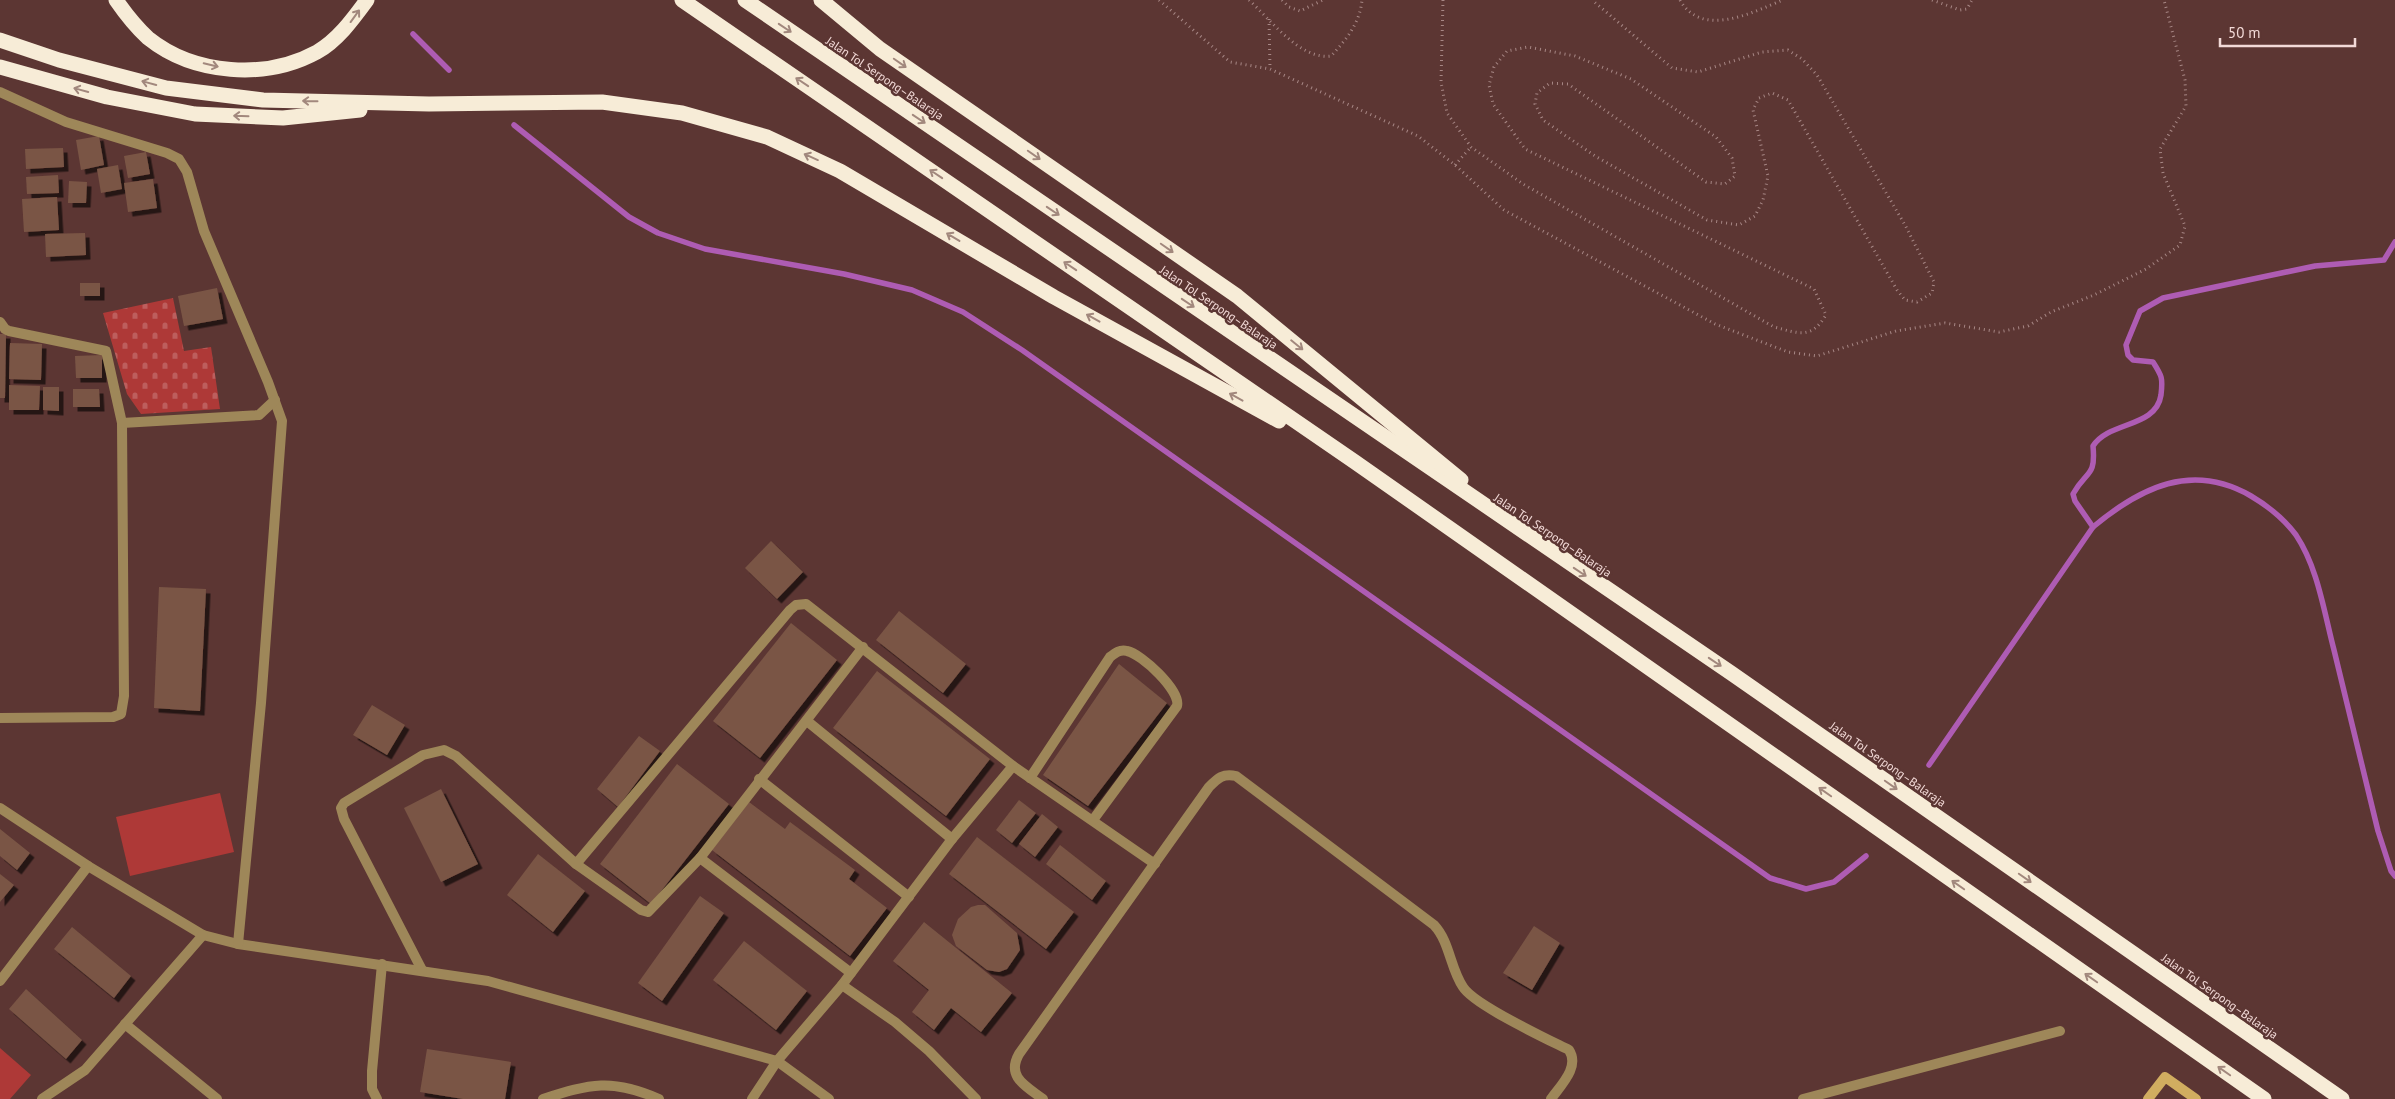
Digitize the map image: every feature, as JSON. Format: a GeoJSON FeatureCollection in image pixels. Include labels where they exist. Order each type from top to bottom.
{"type":"FeatureCollection","features":[{"type":"Feature","properties":{"kind":"highway"},"geometry":{"type":"LineString","coordinates":[[116,0],[148,38],[187,60],[237,71],[279,67],[318,52],[346,28],[367,0]]}},
{"type":"Feature","properties":{"kind":"highway"},"geometry":{"type":"LineString","coordinates":[[682,0],[1355,462],[2264,1099]]}},
{"type":"Feature","properties":{"kind":"highway","name":"Jalan Tol Serpong–Balaraja"},"geometry":{"type":"LineString","coordinates":[[745,0],[1731,673],[2342,1099]]}},
{"type":"Feature","properties":{"kind":"highway"},"geometry":{"type":"LineString","coordinates":[[808,0],[1237,296],[1540,544]]}},
{"type":"Feature","properties":{"kind":"highway"},"geometry":{"type":"LineString","coordinates":[[821,0],[880,49]]}},
{"type":"Feature","properties":{"kind":"highway"},"geometry":{"type":"LineString","coordinates":[[0,40],[58,60],[166,88],[263,100],[429,104],[602,102],[682,113],[767,138],[840,171],[1054,297],[1355,462]]}},
{"type":"Feature","properties":{"kind":"highway"},"geometry":{"type":"LineString","coordinates":[[0,67],[107,97],[195,114],[283,118],[429,104]]}},
{"type":"Feature","properties":{"kind":"street"},"geometry":{"type":"LineString","coordinates":[[0,92],[66,122],[167,153],[178,159],[187,172],[204,231],[282,421],[262,703],[238,944]]}},
{"type":"Feature","properties":{"kind":"street"},"geometry":{"type":"LineString","coordinates":[[0,322],[9,331],[106,352],[122,423],[122,711],[120,715],[113,717],[0,718]]}},
{"type":"Feature","properties":{"kind":"street"},"geometry":{"type":"LineString","coordinates":[[122,423],[259,415],[274,400]]}},
{"type":"Feature","properties":{"kind":"street"},"geometry":{"type":"LineString","coordinates":[[576,864],[796,605],[806,604],[1013,766],[1155,864]]}},
{"type":"Feature","properties":{"kind":"street"},"geometry":{"type":"LineString","coordinates":[[422,970],[344,820],[341,808],[349,799],[423,755],[444,750],[456,756],[576,864],[641,910],[648,912],[700,858],[862,647]]}},
{"type":"Feature","properties":{"kind":"street"},"geometry":{"type":"LineString","coordinates":[[1030,778],[1110,658],[1115,652],[1122,650],[1133,654],[1159,674],[1173,689],[1177,697],[1177,706],[1092,820]]}},
{"type":"Feature","properties":{"kind":"street"},"geometry":{"type":"LineString","coordinates":[[807,721],[952,839]]}},
{"type":"Feature","properties":{"kind":"street"},"geometry":{"type":"LineString","coordinates":[[752,1099],[777,1062],[842,985],[952,839],[1013,766]]}},
{"type":"Feature","properties":{"kind":"street"},"geometry":{"type":"LineString","coordinates":[[1043,1099],[1017,1077],[1014,1070],[1015,1062],[1209,787],[1224,775],[1236,776],[1434,925],[1445,941],[1459,980],[1471,997],[1569,1050],[1572,1055],[1573,1066],[1551,1099]]}},
{"type":"Feature","properties":{"kind":"street"},"geometry":{"type":"LineString","coordinates":[[759,779],[909,897]]}},
{"type":"Feature","properties":{"kind":"street"},"geometry":{"type":"LineString","coordinates":[[0,808],[88,866],[203,935],[238,944],[488,981],[777,1062],[828,1099]]}},
{"type":"Feature","properties":{"kind":"street"},"geometry":{"type":"LineString","coordinates":[[700,858],[851,973]]}},
{"type":"Feature","properties":{"kind":"street"},"geometry":{"type":"LineString","coordinates":[[0,981],[88,866]]}},
{"type":"Feature","properties":{"kind":"street"},"geometry":{"type":"LineString","coordinates":[[42,1099],[85,1070],[203,935]]}},
{"type":"Feature","properties":{"kind":"street"},"geometry":{"type":"LineString","coordinates":[[377,1099],[372,1089],[372,1072],[382,964]]}},
{"type":"Feature","properties":{"kind":"street"},"geometry":{"type":"LineString","coordinates":[[842,985],[895,1022],[929,1051],[970,1097]]}},
{"type":"Feature","properties":{"kind":"street"},"geometry":{"type":"LineString","coordinates":[[125,1024],[217,1099]]}},
{"type":"Feature","properties":{"kind":"street"},"geometry":{"type":"LineString","coordinates":[[1803,1099],[2060,1031]]}},
{"type":"Feature","properties":{"kind":"street"},"geometry":{"type":"LineString","coordinates":[[2148,1099],[2165,1077],[2196,1099]]}},
{"type":"Feature","properties":{"kind":"street"},"geometry":{"type":"LineString","coordinates":[[543,1099],[581,1087],[616,1085],[658,1099]]}},
{"type":"Feature","properties":{"kind":"path"},"geometry":{"type":"LineString","coordinates":[[1159,0],[1230,62],[1270,69],[1418,136],[1455,165],[1504,210],[1715,324],[1788,352],[1817,356],[1896,331],[1945,323],[1999,332],[2028,326],[2051,312],[2094,295],[2146,269],[2180,245],[2185,226],[2163,173],[2160,149],[2186,106],[2186,80],[2164,0]]}},
{"type":"Feature","properties":{"kind":"path"},"geometry":{"type":"LineString","coordinates":[[1249,0],[1300,49],[1321,58],[1331,56],[1348,38],[1361,10],[1362,0]]}},
{"type":"Feature","properties":{"kind":"path"},"geometry":{"type":"LineString","coordinates":[[1282,0],[1288,8],[1300,11],[1323,0]]}},
{"type":"Feature","properties":{"kind":"path"},"geometry":{"type":"LineString","coordinates":[[1443,0],[1441,82],[1447,113],[1471,147],[1523,184],[1774,327],[1801,334],[1818,328],[1826,315],[1814,289],[1525,150],[1492,104],[1489,85],[1494,67],[1507,51],[1528,47],[1575,56],[1631,79],[1716,137],[1732,158],[1735,176],[1725,184],[1706,182],[1568,84],[1550,83],[1537,93],[1534,104],[1543,120],[1595,156],[1707,220],[1739,225],[1755,216],[1763,200],[1768,176],[1753,110],[1759,98],[1772,93],[1788,100],[1896,290],[1905,300],[1917,302],[1932,293],[1934,282],[1905,225],[1817,75],[1802,59],[1788,50],[1762,52],[1698,72],[1672,68],[1592,0]]}},
{"type":"Feature","properties":{"kind":"path"},"geometry":{"type":"LineString","coordinates":[[1680,0],[1696,16],[1712,20],[1730,20],[1783,0]]}},
{"type":"Feature","properties":{"kind":"path"},"geometry":{"type":"LineString","coordinates":[[1932,0],[1960,10],[1967,9],[1972,0]]}},
{"type":"Feature","properties":{"kind":"path"},"geometry":{"type":"LineString","coordinates":[[1269,19],[1270,69]]}},
{"type":"Feature","properties":{"kind":"path"},"geometry":{"type":"LineString","coordinates":[[1455,165],[1471,147]]}},
{"type":"Feature","properties":{"kind":"green space"},"geometry":{"type":"Polygon","coordinates":[[[173,298],[184,351],[211,347],[220,409],[141,414],[127,394],[103,313],[173,298]]]}},
{"type":"Feature","properties":{"kind":"green space"},"geometry":{"type":"Polygon","coordinates":[[[220,793],[234,852],[130,876],[116,817],[220,793]]]}},
{"type":"Feature","properties":{"kind":"green space"},"geometry":{"type":"Polygon","coordinates":[[[0,1048],[31,1075],[10,1099],[0,1099],[0,1048]]]}},
{"type":"Feature","properties":{"kind":"building"},"geometry":{"type":"Polygon","coordinates":[[[99,136],[104,165],[81,170],[76,140],[99,136]]]}},
{"type":"Feature","properties":{"kind":"building"},"geometry":{"type":"Polygon","coordinates":[[[63,148],[64,167],[26,169],[25,149],[63,148]]]}},
{"type":"Feature","properties":{"kind":"building"},"geometry":{"type":"Polygon","coordinates":[[[146,152],[150,174],[128,178],[124,156],[146,152]]]}},
{"type":"Feature","properties":{"kind":"building"},"geometry":{"type":"Polygon","coordinates":[[[118,165],[122,189],[101,193],[97,169],[118,165]]]}},
{"type":"Feature","properties":{"kind":"building"},"geometry":{"type":"Polygon","coordinates":[[[58,175],[59,193],[27,194],[26,177],[58,175]]]}},
{"type":"Feature","properties":{"kind":"building"},"geometry":{"type":"Polygon","coordinates":[[[153,179],[157,208],[128,212],[124,183],[153,179]]]}},
{"type":"Feature","properties":{"kind":"building"},"geometry":{"type":"Polygon","coordinates":[[[69,181],[87,182],[86,203],[68,203],[69,181]]]}},
{"type":"Feature","properties":{"kind":"building"},"geometry":{"type":"Polygon","coordinates":[[[57,197],[59,230],[24,232],[22,199],[57,197]]]}},
{"type":"Feature","properties":{"kind":"building"},"geometry":{"type":"Polygon","coordinates":[[[85,233],[86,255],[46,257],[45,234],[85,233]]]}},
{"type":"Feature","properties":{"kind":"building"},"geometry":{"type":"Polygon","coordinates":[[[80,283],[100,283],[100,296],[80,296],[80,283]]]}},
{"type":"Feature","properties":{"kind":"building"},"geometry":{"type":"Polygon","coordinates":[[[217,288],[223,319],[184,326],[178,296],[217,288]]]}},
{"type":"Feature","properties":{"kind":"building"},"geometry":{"type":"Polygon","coordinates":[[[0,334],[6,334],[5,398],[0,398],[0,334]]]}},
{"type":"Feature","properties":{"kind":"building"},"geometry":{"type":"Polygon","coordinates":[[[10,343],[42,344],[41,380],[9,379],[10,343]]]}},
{"type":"Feature","properties":{"kind":"building"},"geometry":{"type":"Polygon","coordinates":[[[102,355],[102,378],[76,378],[75,356],[102,355]]]}},
{"type":"Feature","properties":{"kind":"building"},"geometry":{"type":"Polygon","coordinates":[[[9,385],[40,386],[39,410],[9,410],[9,385]]]}},
{"type":"Feature","properties":{"kind":"building"},"geometry":{"type":"Polygon","coordinates":[[[43,387],[59,387],[59,411],[43,410],[43,387]]]}},
{"type":"Feature","properties":{"kind":"building"},"geometry":{"type":"Polygon","coordinates":[[[73,389],[99,389],[100,407],[73,407],[73,389]]]}},
{"type":"Feature","properties":{"kind":"building"},"geometry":{"type":"Polygon","coordinates":[[[771,541],[803,572],[777,599],[745,568],[771,541]]]}},
{"type":"Feature","properties":{"kind":"building"},"geometry":{"type":"Polygon","coordinates":[[[159,587],[206,589],[200,711],[154,708],[159,587]]]}},
{"type":"Feature","properties":{"kind":"building"},"geometry":{"type":"Polygon","coordinates":[[[899,611],[966,664],[943,693],[876,640],[899,611]]]}},
{"type":"Feature","properties":{"kind":"building"},"geometry":{"type":"Polygon","coordinates":[[[791,623],[837,660],[760,758],[713,721],[791,623]]]}},
{"type":"Feature","properties":{"kind":"building"},"geometry":{"type":"Polygon","coordinates":[[[1119,664],[1167,703],[1088,806],[1043,775],[1119,664]]]}},
{"type":"Feature","properties":{"kind":"building"},"geometry":{"type":"Polygon","coordinates":[[[877,671],[990,759],[946,816],[833,728],[877,671]]]}},
{"type":"Feature","properties":{"kind":"building"},"geometry":{"type":"Polygon","coordinates":[[[372,705],[405,725],[387,755],[353,735],[372,705]]]}},
{"type":"Feature","properties":{"kind":"building"},"geometry":{"type":"Polygon","coordinates":[[[639,736],[660,751],[618,807],[597,789],[639,736]]]}},
{"type":"Feature","properties":{"kind":"building"},"geometry":{"type":"Polygon","coordinates":[[[677,764],[729,804],[651,904],[600,864],[677,764]]]}},
{"type":"Feature","properties":{"kind":"building"},"geometry":{"type":"Polygon","coordinates":[[[441,789],[478,864],[441,882],[404,808],[441,789]]]}},
{"type":"Feature","properties":{"kind":"building"},"geometry":{"type":"Polygon","coordinates":[[[1019,800],[1036,813],[1012,843],[996,830],[1019,800]]]}},
{"type":"Feature","properties":{"kind":"building"},"geometry":{"type":"Polygon","coordinates":[[[749,802],[785,829],[790,822],[855,870],[849,879],[887,908],[850,956],[712,850],[749,802]]]}},
{"type":"Feature","properties":{"kind":"building"},"geometry":{"type":"Polygon","coordinates":[[[1042,814],[1058,827],[1035,857],[1019,844],[1042,814]]]}},
{"type":"Feature","properties":{"kind":"building"},"geometry":{"type":"Polygon","coordinates":[[[0,829],[30,853],[17,870],[0,856],[0,829]]]}},
{"type":"Feature","properties":{"kind":"building"},"geometry":{"type":"Polygon","coordinates":[[[977,837],[1074,912],[1046,949],[949,874],[977,837]]]}},
{"type":"Feature","properties":{"kind":"building"},"geometry":{"type":"Polygon","coordinates":[[[1060,845],[1106,881],[1092,900],[1046,864],[1060,845]]]}},
{"type":"Feature","properties":{"kind":"building"},"geometry":{"type":"Polygon","coordinates":[[[538,854],[585,891],[553,932],[507,895],[538,854]]]}},
{"type":"Feature","properties":{"kind":"building"},"geometry":{"type":"Polygon","coordinates":[[[0,874],[14,885],[0,902],[0,874]]]}},
{"type":"Feature","properties":{"kind":"building"},"geometry":{"type":"Polygon","coordinates":[[[700,896],[724,913],[662,1001],[638,983],[700,896]]]}},
{"type":"Feature","properties":{"kind":"building"},"geometry":{"type":"Polygon","coordinates":[[[985,905],[1017,933],[1020,950],[1007,969],[999,972],[987,970],[956,946],[952,935],[958,919],[971,907],[985,905]]]}},
{"type":"Feature","properties":{"kind":"building"},"geometry":{"type":"Polygon","coordinates":[[[924,922],[1012,993],[981,1032],[951,1008],[934,1030],[912,1012],[929,990],[893,961],[924,922]]]}},
{"type":"Feature","properties":{"kind":"building"},"geometry":{"type":"Polygon","coordinates":[[[1534,926],[1560,943],[1532,990],[1503,973],[1534,926]]]}},
{"type":"Feature","properties":{"kind":"building"},"geometry":{"type":"Polygon","coordinates":[[[72,927],[131,976],[114,998],[54,949],[72,927]]]}},
{"type":"Feature","properties":{"kind":"building"},"geometry":{"type":"Polygon","coordinates":[[[744,941],[807,991],[776,1030],[713,980],[744,941]]]}},
{"type":"Feature","properties":{"kind":"building"},"geometry":{"type":"Polygon","coordinates":[[[26,989],[82,1040],[66,1059],[9,1009],[26,989]]]}},
{"type":"Feature","properties":{"kind":"building"},"geometry":{"type":"Polygon","coordinates":[[[427,1049],[511,1062],[505,1099],[463,1099],[420,1092],[427,1049]]]}},
{"type":"Feature","properties":{"kind":"waterway"},"geometry":{"type":"LineString","coordinates":[[413,34],[449,70]]}},
{"type":"Feature","properties":{"kind":"waterway"},"geometry":{"type":"LineString","coordinates":[[514,125],[629,217],[658,233],[705,249],[844,274],[912,290],[963,312],[1022,350],[1770,878],[1806,889],[1834,882],[1866,856]]}},
{"type":"Feature","properties":{"kind":"waterway"},"geometry":{"type":"LineString","coordinates":[[2093,527],[2075,501],[2073,494],[2091,469],[2094,456],[2093,446],[2100,438],[2110,432],[2142,419],[2151,413],[2157,406],[2161,395],[2161,377],[2153,362],[2133,360],[2128,355],[2126,345],[2140,311],[2163,298],[2315,266],[2384,260],[2395,242]]}},
{"type":"Feature","properties":{"kind":"waterway"},"geometry":{"type":"LineString","coordinates":[[1929,765],[2093,527],[2130,501],[2168,484],[2188,480],[2208,481],[2229,486],[2251,496],[2275,513],[2296,535],[2310,562],[2320,591],[2378,831],[2391,871],[2395,876]]}}]}
